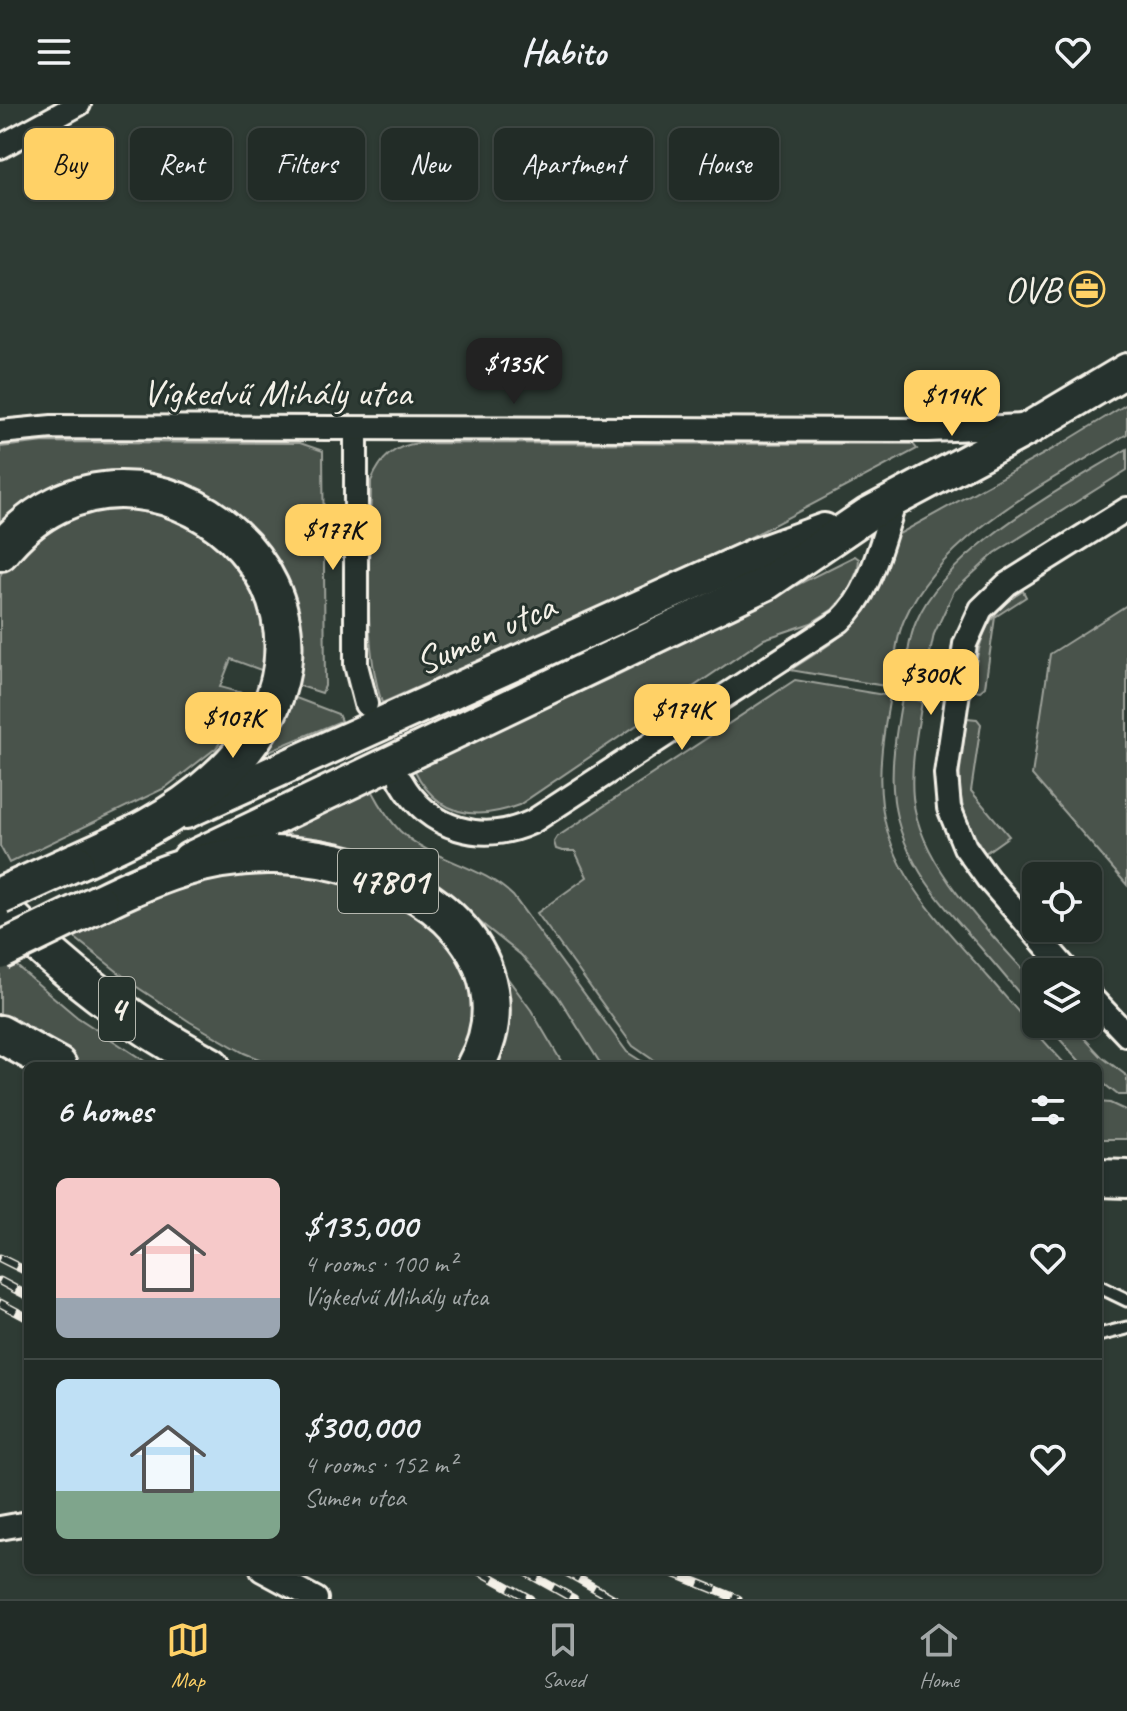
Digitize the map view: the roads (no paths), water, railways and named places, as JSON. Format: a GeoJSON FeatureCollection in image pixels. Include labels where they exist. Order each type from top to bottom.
{"type":"FeatureCollection","features":[{"type":"Feature","properties":{"kind":"main road"},"geometry":{"type":"LineString","coordinates":[[0,552],[31,522],[69,501],[100,493],[146,492],[197,508],[246,548],[269,585],[281,624],[284,654],[280,682],[269,711],[243,751],[214,782],[138,835],[0,896]]}},
{"type":"Feature","properties":{"kind":"main road","name":"47801"},"geometry":{"type":"LineString","coordinates":[[157,875],[241,856],[297,856],[366,872],[422,897],[457,924],[475,949],[487,979],[492,1014],[477,1062]]}},
{"type":"Feature","properties":{"kind":"main road"},"geometry":{"type":"LineString","coordinates":[[0,889],[16,945],[157,875]]}},
{"type":"Feature","properties":{"kind":"main road","name":"4"},"geometry":{"type":"LineString","coordinates":[[0,907],[16,945],[73,976],[124,1014],[204,1062]]}},
{"type":"Feature","properties":{"kind":"main road"},"geometry":{"type":"LineString","coordinates":[[0,1034],[51,1062]]}},
{"type":"Feature","properties":{"kind":"main road"},"geometry":{"type":"LineString","coordinates":[[1102,1178],[1127,1179]]}},
{"type":"Feature","properties":{"kind":"street"},"geometry":{"type":"LineString","coordinates":[[0,147],[79,104]]}},
{"type":"Feature","properties":{"kind":"street","name":"Sumen utca"},"geometry":{"type":"LineString","coordinates":[[157,875],[767,583],[868,514],[1033,426],[1127,370]]}},
{"type":"Feature","properties":{"kind":"street","name":"Vígkedvű Mihály utca"},"geometry":{"type":"LineString","coordinates":[[0,432],[52,427],[928,430],[1033,426]]}},
{"type":"Feature","properties":{"kind":"street"},"geometry":{"type":"LineString","coordinates":[[356,429],[356,665],[366,704]]}},
{"type":"Feature","properties":{"kind":"street"},"geometry":{"type":"LineString","coordinates":[[401,781],[427,812],[461,829],[484,833],[505,832],[532,822],[840,621],[857,602],[866,585],[896,499]]}},
{"type":"Feature","properties":{"kind":"street"},"geometry":{"type":"LineString","coordinates":[[1057,958],[988,879],[965,847],[949,808],[946,774],[965,644],[981,609],[1007,584],[1127,509]]}},
{"type":"Feature","properties":{"kind":"street","name":"Sumen utca"},"geometry":{"type":"LineString","coordinates":[[138,835],[755,555],[868,514]]}},
{"type":"Feature","properties":{"kind":"street"},"geometry":{"type":"LineString","coordinates":[[1102,1009],[1127,1035]]}},
{"type":"Feature","properties":{"kind":"street"},"geometry":{"type":"LineString","coordinates":[[0,1528],[24,1524]]}},
{"type":"Feature","properties":{"kind":"street"},"geometry":{"type":"LineString","coordinates":[[269,1574],[316,1599]]}},
{"type":"Feature","properties":{"kind":"lane"},"geometry":{"type":"LineString","coordinates":[[1102,1288],[1127,1300]]}},
{"type":"Feature","properties":{"kind":"lane"},"geometry":{"type":"LineString","coordinates":[[1102,1334],[1127,1328]]}},
{"type":"Feature","properties":{"kind":"railway"},"geometry":{"type":"LineString","coordinates":[[0,1258],[24,1270]]}},
{"type":"Feature","properties":{"kind":"railway"},"geometry":{"type":"LineString","coordinates":[[0,1281],[24,1294]]}},
{"type":"Feature","properties":{"kind":"railway"},"geometry":{"type":"LineString","coordinates":[[0,1303],[24,1316]]}},
{"type":"Feature","properties":{"kind":"railway"},"geometry":{"type":"LineString","coordinates":[[485,1574],[530,1599]]}},
{"type":"Feature","properties":{"kind":"railway"},"geometry":{"type":"LineString","coordinates":[[529,1574],[574,1599]]}},
{"type":"Feature","properties":{"kind":"railway"},"geometry":{"type":"LineString","coordinates":[[570,1574],[614,1599]]}},
{"type":"Feature","properties":{"kind":"railway"},"geometry":{"type":"LineString","coordinates":[[676,1574],[738,1599]]}},
{"type":"Feature","properties":{"kind":"place","name":"OVB"},"geometry":{"type":"Point","coordinates":[1087,289]}}]}
